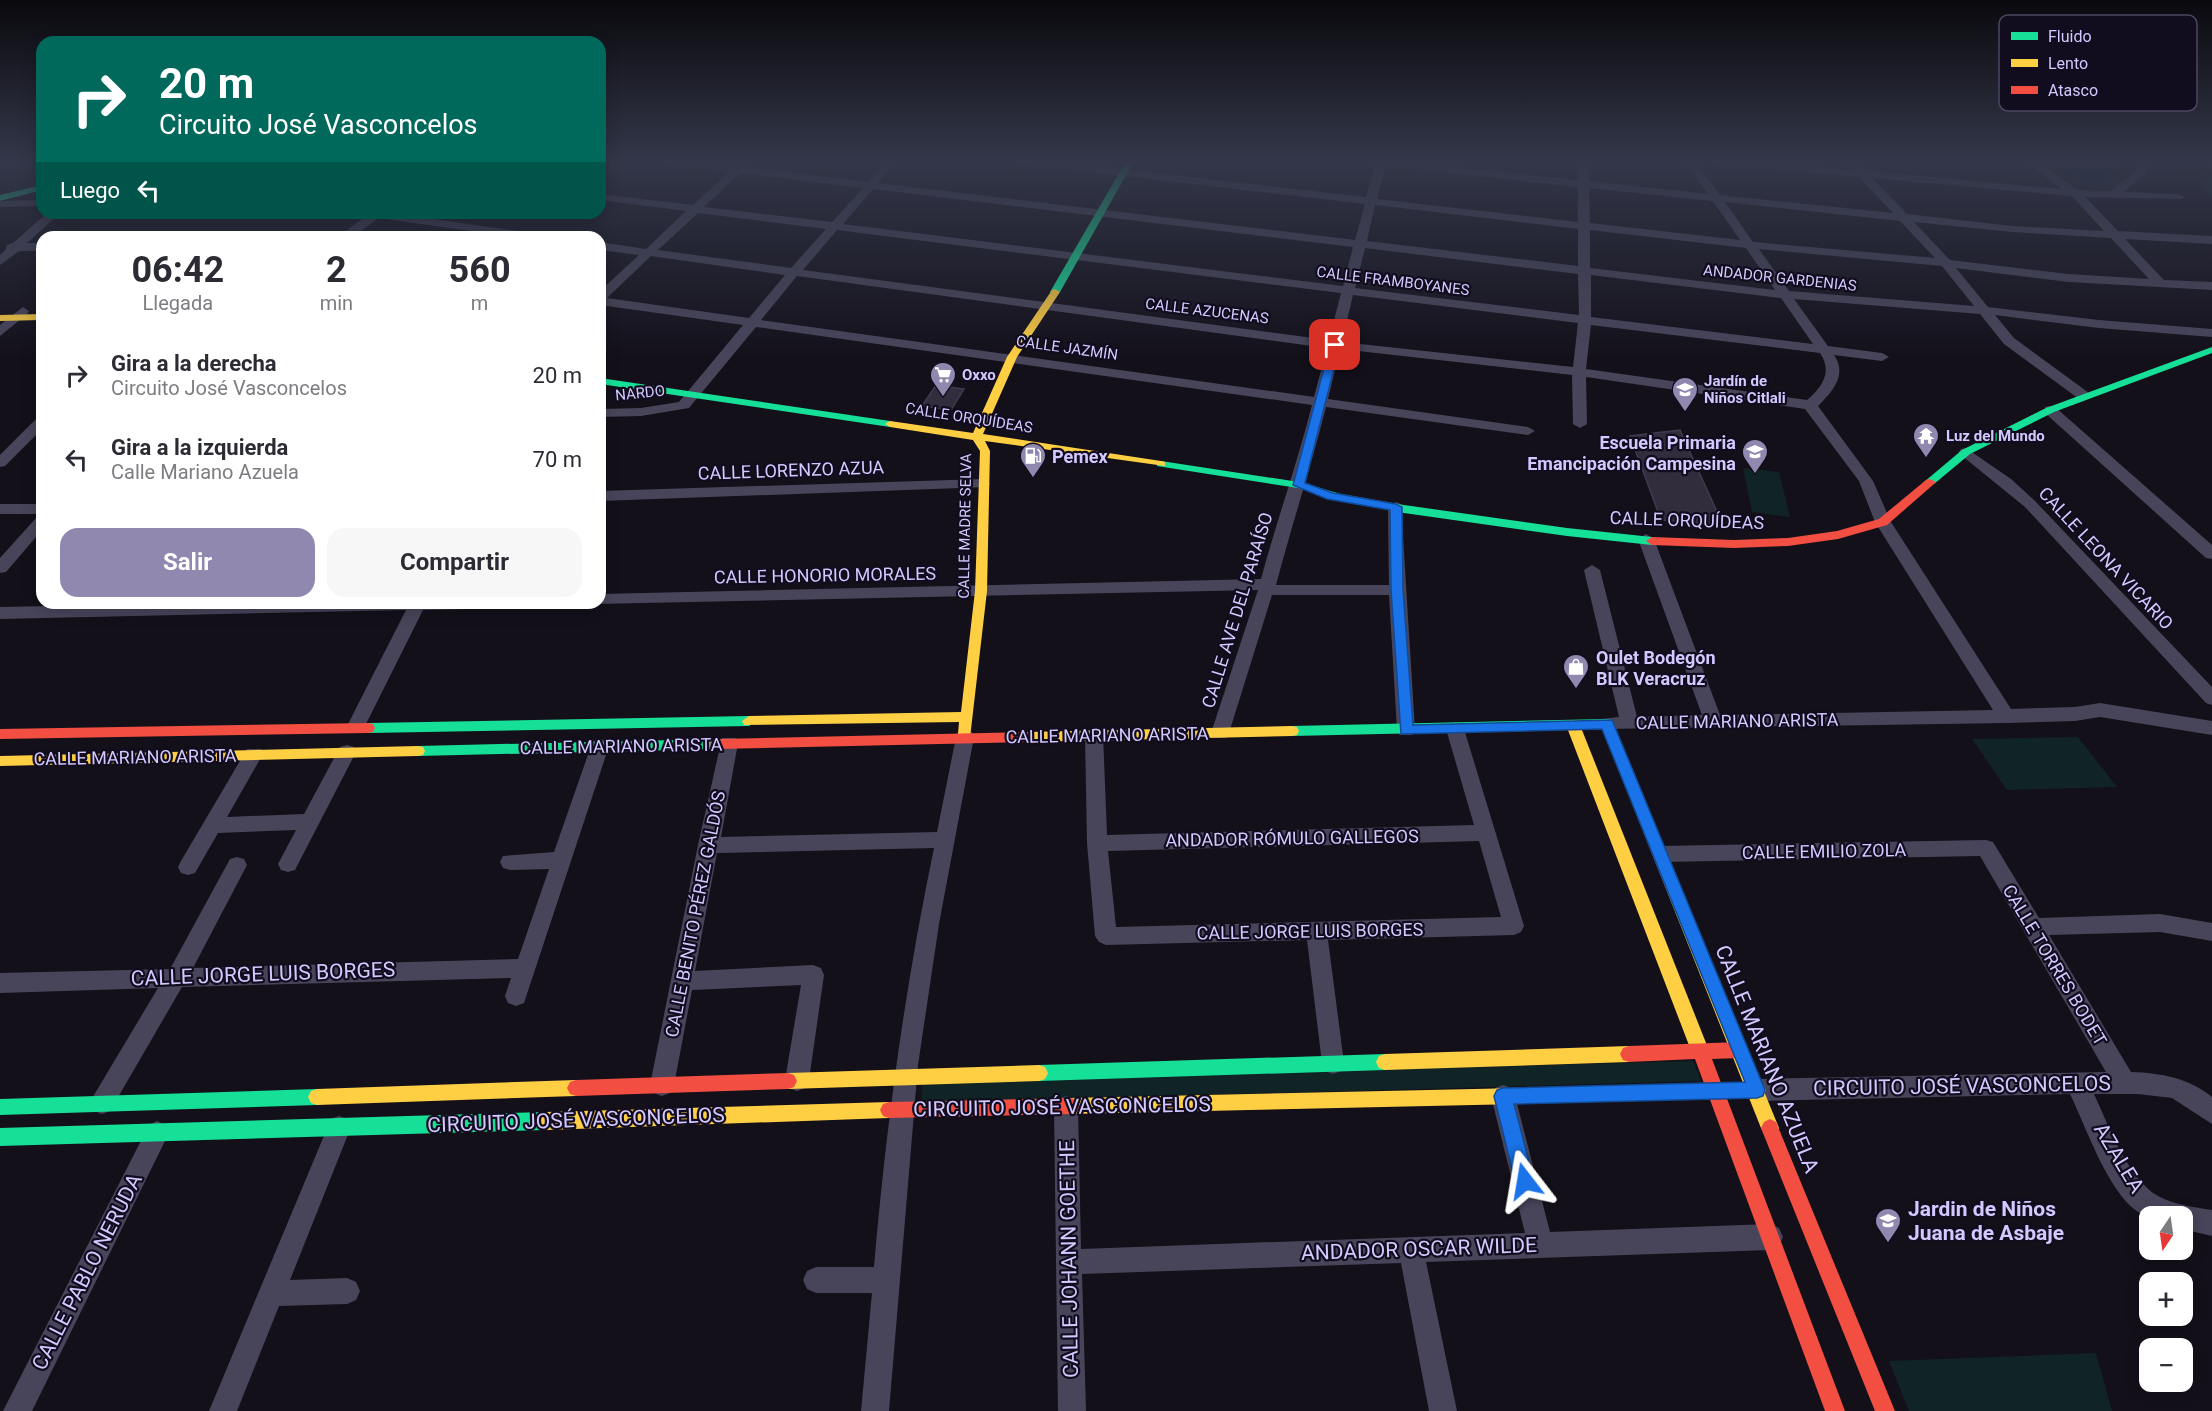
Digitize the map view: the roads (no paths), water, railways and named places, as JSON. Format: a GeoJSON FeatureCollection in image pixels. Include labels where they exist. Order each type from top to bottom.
{"type":"FeatureCollection","features":[{"type":"Feature","properties":{"kind":"street"},"geometry":{"type":"LineString","coordinates":[[0,261],[39,227]]}},
{"type":"Feature","properties":{"kind":"street"},"geometry":{"type":"LineString","coordinates":[[469,227],[498,231]]}},
{"type":"Feature","properties":{"kind":"street"},"geometry":{"type":"LineString","coordinates":[[606,293],[674,227]]}},
{"type":"Feature","properties":{"kind":"street","name":"CALLE FRAMBOYANES"},"geometry":{"type":"LineString","coordinates":[[826,227],[1882,357]]}},
{"type":"Feature","properties":{"kind":"street","name":"CALLE MADRE SELVA"},"geometry":{"type":"LineString","coordinates":[[966,727],[981,591],[982,484],[985,451],[976,435],[1012,357],[1046,307],[1092,227]]}},
{"type":"Feature","properties":{"kind":"street","name":"ANDADOR GARDENIAS"},"geometry":{"type":"LineString","coordinates":[[1212,227],[1787,295],[1982,310],[2099,324],[2212,333]]}},
{"type":"Feature","properties":{"kind":"street","name":"CALLE AVE DEL PARAÍSO"},"geometry":{"type":"LineString","coordinates":[[1220,733],[1295,491],[1349,292],[1363,227]]}},
{"type":"Feature","properties":{"kind":"street"},"geometry":{"type":"LineString","coordinates":[[1580,424],[1579,372],[1585,321],[1584,227]]}},
{"type":"Feature","properties":{"kind":"street"},"geometry":{"type":"LineString","coordinates":[[1591,227],[1749,245],[1946,263],[2069,278],[2212,286]]}},
{"type":"Feature","properties":{"kind":"street"},"geometry":{"type":"LineString","coordinates":[[1736,227],[1831,360],[1834,376],[1831,385],[1810,405],[1866,481],[1883,522],[2006,716]]}},
{"type":"Feature","properties":{"kind":"street"},"geometry":{"type":"LineString","coordinates":[[1911,227],[1946,263],[1982,310],[2018,350],[2084,396]]}},
{"type":"Feature","properties":{"kind":"street"},"geometry":{"type":"LineString","coordinates":[[1994,227],[2212,240]]}},
{"type":"Feature","properties":{"kind":"street"},"geometry":{"type":"LineString","coordinates":[[2108,227],[2161,284]]}},
{"type":"Feature","properties":{"kind":"street"},"geometry":{"type":"LineString","coordinates":[[688,400],[794,272],[834,228]]}},
{"type":"Feature","properties":{"kind":"street"},"geometry":{"type":"LineString","coordinates":[[0,248],[36,247]]}},
{"type":"Feature","properties":{"kind":"street","name":"CALLE AZUCENAS"},"geometry":{"type":"LineString","coordinates":[[606,247],[1335,345],[1579,372],[1810,405]]}},
{"type":"Feature","properties":{"kind":"street","name":"CALLE JAZMÍN"},"geometry":{"type":"LineString","coordinates":[[606,300],[752,323],[1012,357],[1528,431]]}},
{"type":"Feature","properties":{"kind":"street"},"geometry":{"type":"LineString","coordinates":[[0,312],[36,316]]}},
{"type":"Feature","properties":{"kind":"street"},"geometry":{"type":"LineString","coordinates":[[0,318],[36,312]]}},
{"type":"Feature","properties":{"kind":"street"},"geometry":{"type":"LineString","coordinates":[[0,332],[20,314]]}},
{"type":"Feature","properties":{"kind":"street","name":"CALLE ORQUÍDEAS"},"geometry":{"type":"LineString","coordinates":[[891,429],[985,451],[1295,491],[1527,526],[1646,539],[1724,544],[1766,543],[1841,533],[1883,522],[1966,452],[2050,410],[2212,350]]}},
{"type":"Feature","properties":{"kind":"street","name":"CALLE ORQUÍDEAS"},"geometry":{"type":"LineString","coordinates":[[606,382],[688,400]]}},
{"type":"Feature","properties":{"kind":"street","name":"CALLE ORQUÍDEAS"},"geometry":{"type":"LineString","coordinates":[[606,393],[688,400],[891,429],[976,435],[1295,491]]}},
{"type":"Feature","properties":{"kind":"street","name":"NARDO"},"geometry":{"type":"LineString","coordinates":[[606,413],[641,412],[688,400]]}},
{"type":"Feature","properties":{"kind":"street"},"geometry":{"type":"LineString","coordinates":[[2050,410],[2212,554]]}},
{"type":"Feature","properties":{"kind":"street"},"geometry":{"type":"LineString","coordinates":[[0,463],[36,427]]}},
{"type":"Feature","properties":{"kind":"street","name":"CALLE LEONA VICARIO"},"geometry":{"type":"LineString","coordinates":[[1966,452],[2007,482],[2030,504],[2212,698]]}},
{"type":"Feature","properties":{"kind":"street","name":"CALLE LORENZO AZUA"},"geometry":{"type":"LineString","coordinates":[[606,496],[982,484]]}},
{"type":"Feature","properties":{"kind":"street"},"geometry":{"type":"LineString","coordinates":[[1396,507],[1397,590],[1406,730]]}},
{"type":"Feature","properties":{"kind":"street"},"geometry":{"type":"LineString","coordinates":[[0,509],[36,509]]}},
{"type":"Feature","properties":{"kind":"street"},"geometry":{"type":"LineString","coordinates":[[0,568],[36,527]]}},
{"type":"Feature","properties":{"kind":"street"},"geometry":{"type":"LineString","coordinates":[[1646,539],[1713,722]]}},
{"type":"Feature","properties":{"kind":"street"},"geometry":{"type":"LineString","coordinates":[[1592,570],[1630,723]]}},
{"type":"Feature","properties":{"kind":"street","name":"CALLE HONORIO MORALES"},"geometry":{"type":"LineString","coordinates":[[606,600],[1267,587],[1397,590]]}},
{"type":"Feature","properties":{"kind":"street"},"geometry":{"type":"LineString","coordinates":[[0,613],[186,609]]}},
{"type":"Feature","properties":{"kind":"street"},"geometry":{"type":"LineString","coordinates":[[355,728],[415,609]]}},
{"type":"Feature","properties":{"kind":"street","name":"CALLE MARIANO ARISTA"},"geometry":{"type":"LineString","coordinates":[[0,734],[355,728],[966,727],[1094,735],[2006,716],[2075,714],[2100,710],[2212,728]]}},
{"type":"Feature","properties":{"kind":"street","name":"CALLE MARIANO AZUELA"},"geometry":{"type":"LineString","coordinates":[[1607,724],[1662,854],[1885,1411]]}},
{"type":"Feature","properties":{"kind":"street"},"geometry":{"type":"LineString","coordinates":[[1573,725],[1715,1090],[1835,1411]]}},
{"type":"Feature","properties":{"kind":"street"},"geometry":{"type":"LineString","coordinates":[[875,1411],[902,1110],[924,951],[947,840],[966,727]]}},
{"type":"Feature","properties":{"kind":"street","name":"CALLE MARIANO ARISTA"},"geometry":{"type":"LineString","coordinates":[[0,761],[729,743],[966,727]]}},
{"type":"Feature","properties":{"kind":"street"},"geometry":{"type":"LineString","coordinates":[[1455,729],[1487,833]]}},
{"type":"Feature","properties":{"kind":"street"},"geometry":{"type":"LineString","coordinates":[[1094,735],[1097,843]]}},
{"type":"Feature","properties":{"kind":"street","name":"CALLE BENITO PÉREZ GALDÓS"},"geometry":{"type":"LineString","coordinates":[[662,1085],[729,743]]}},
{"type":"Feature","properties":{"kind":"street"},"geometry":{"type":"LineString","coordinates":[[516,996],[600,746]]}},
{"type":"Feature","properties":{"kind":"street"},"geometry":{"type":"LineString","coordinates":[[288,864],[347,752]]}},
{"type":"Feature","properties":{"kind":"street"},"geometry":{"type":"LineString","coordinates":[[188,867],[254,754]]}},
{"type":"Feature","properties":{"kind":"street"},"geometry":{"type":"LineString","coordinates":[[213,825],[310,822]]}},
{"type":"Feature","properties":{"kind":"street","name":"ANDADOR RÓMULO GALLEGOS"},"geometry":{"type":"LineString","coordinates":[[1097,843],[1487,833]]}},
{"type":"Feature","properties":{"kind":"street","name":"CALLE JORGE LUIS BORGES"},"geometry":{"type":"LineString","coordinates":[[1097,843],[1106,936],[1514,926],[1487,833]]}},
{"type":"Feature","properties":{"kind":"street"},"geometry":{"type":"LineString","coordinates":[[708,845],[947,840]]}},
{"type":"Feature","properties":{"kind":"street","name":"CALLE EMILIO ZOLA"},"geometry":{"type":"LineString","coordinates":[[1662,854],[1986,848]]}},
{"type":"Feature","properties":{"kind":"street","name":"CALLE TORRES BODET"},"geometry":{"type":"LineString","coordinates":[[1986,848],[2125,1082]]}},
{"type":"Feature","properties":{"kind":"street"},"geometry":{"type":"LineString","coordinates":[[510,862],[561,860]]}},
{"type":"Feature","properties":{"kind":"street"},"geometry":{"type":"LineString","coordinates":[[102,1103],[177,976],[237,865]]}},
{"type":"Feature","properties":{"kind":"street"},"geometry":{"type":"LineString","coordinates":[[2034,927],[2160,923],[2212,932]]}},
{"type":"Feature","properties":{"kind":"street"},"geometry":{"type":"LineString","coordinates":[[1316,931],[1333,1063]]}},
{"type":"Feature","properties":{"kind":"street","name":"CALLE JORGE LUIS BORGES"},"geometry":{"type":"LineString","coordinates":[[0,983],[177,976],[525,968]]}},
{"type":"Feature","properties":{"kind":"street"},"geometry":{"type":"LineString","coordinates":[[683,981],[813,975],[797,1080]]}},
{"type":"Feature","properties":{"kind":"street","name":"CIRCUITO JOSÉ VASCONCELOS"},"geometry":{"type":"LineString","coordinates":[[0,1107],[1740,1050]]}},
{"type":"Feature","properties":{"kind":"street","name":"CIRCUITO JOSÉ VASCONCELOS"},"geometry":{"type":"LineString","coordinates":[[0,1137],[902,1110],[2125,1082],[2171,1085],[2202,1102],[2212,1113]]}},
{"type":"Feature","properties":{"kind":"street","name":"AZALEA"},"geometry":{"type":"LineString","coordinates":[[2077,1084],[2122,1172],[2141,1198],[2170,1214],[2212,1223]]}},
{"type":"Feature","properties":{"kind":"street"},"geometry":{"type":"LineString","coordinates":[[1503,1096],[1541,1245]]}},
{"type":"Feature","properties":{"kind":"street","name":"CALLE JOHANN GOETHE"},"geometry":{"type":"LineString","coordinates":[[1066,1107],[1072,1411]]}},
{"type":"Feature","properties":{"kind":"street"},"geometry":{"type":"LineString","coordinates":[[223,1411],[339,1127]]}},
{"type":"Feature","properties":{"kind":"street","name":"CALLE PABLO NERUDA"},"geometry":{"type":"LineString","coordinates":[[17,1411],[157,1133]]}},
{"type":"Feature","properties":{"kind":"street","name":"ANDADOR OSCAR WILDE"},"geometry":{"type":"LineString","coordinates":[[1068,1262],[1770,1237]]}},
{"type":"Feature","properties":{"kind":"street"},"geometry":{"type":"LineString","coordinates":[[1411,1250],[1443,1411]]}},
{"type":"Feature","properties":{"kind":"street"},"geometry":{"type":"LineString","coordinates":[[816,1280],[886,1280]]}},
{"type":"Feature","properties":{"kind":"street"},"geometry":{"type":"LineString","coordinates":[[271,1293],[347,1291]]}},
{"type":"Feature","properties":{"kind":"place","name":"Oxxo"},"geometry":{"type":"Point","coordinates":[943,398]}},
{"type":"Feature","properties":{"kind":"place","name":"Jardín de Niños Citlali"},"geometry":{"type":"Point","coordinates":[1685,413]}},
{"type":"Feature","properties":{"kind":"place","name":"Luz del Mundo"},"geometry":{"type":"Point","coordinates":[1926,459]}},
{"type":"Feature","properties":{"kind":"place","name":"Escuela Primaria Emancipación Campesina"},"geometry":{"type":"Point","coordinates":[1755,475]}},
{"type":"Feature","properties":{"kind":"place","name":"Pemex"},"geometry":{"type":"Point","coordinates":[1033,479]}},
{"type":"Feature","properties":{"kind":"place","name":"Oulet Bodegón BLK Veracruz"},"geometry":{"type":"Point","coordinates":[1576,690]}},
{"type":"Feature","properties":{"kind":"place","name":"Jardin de Niños Juana de Asbaje"},"geometry":{"type":"Point","coordinates":[1888,1244]}}]}
